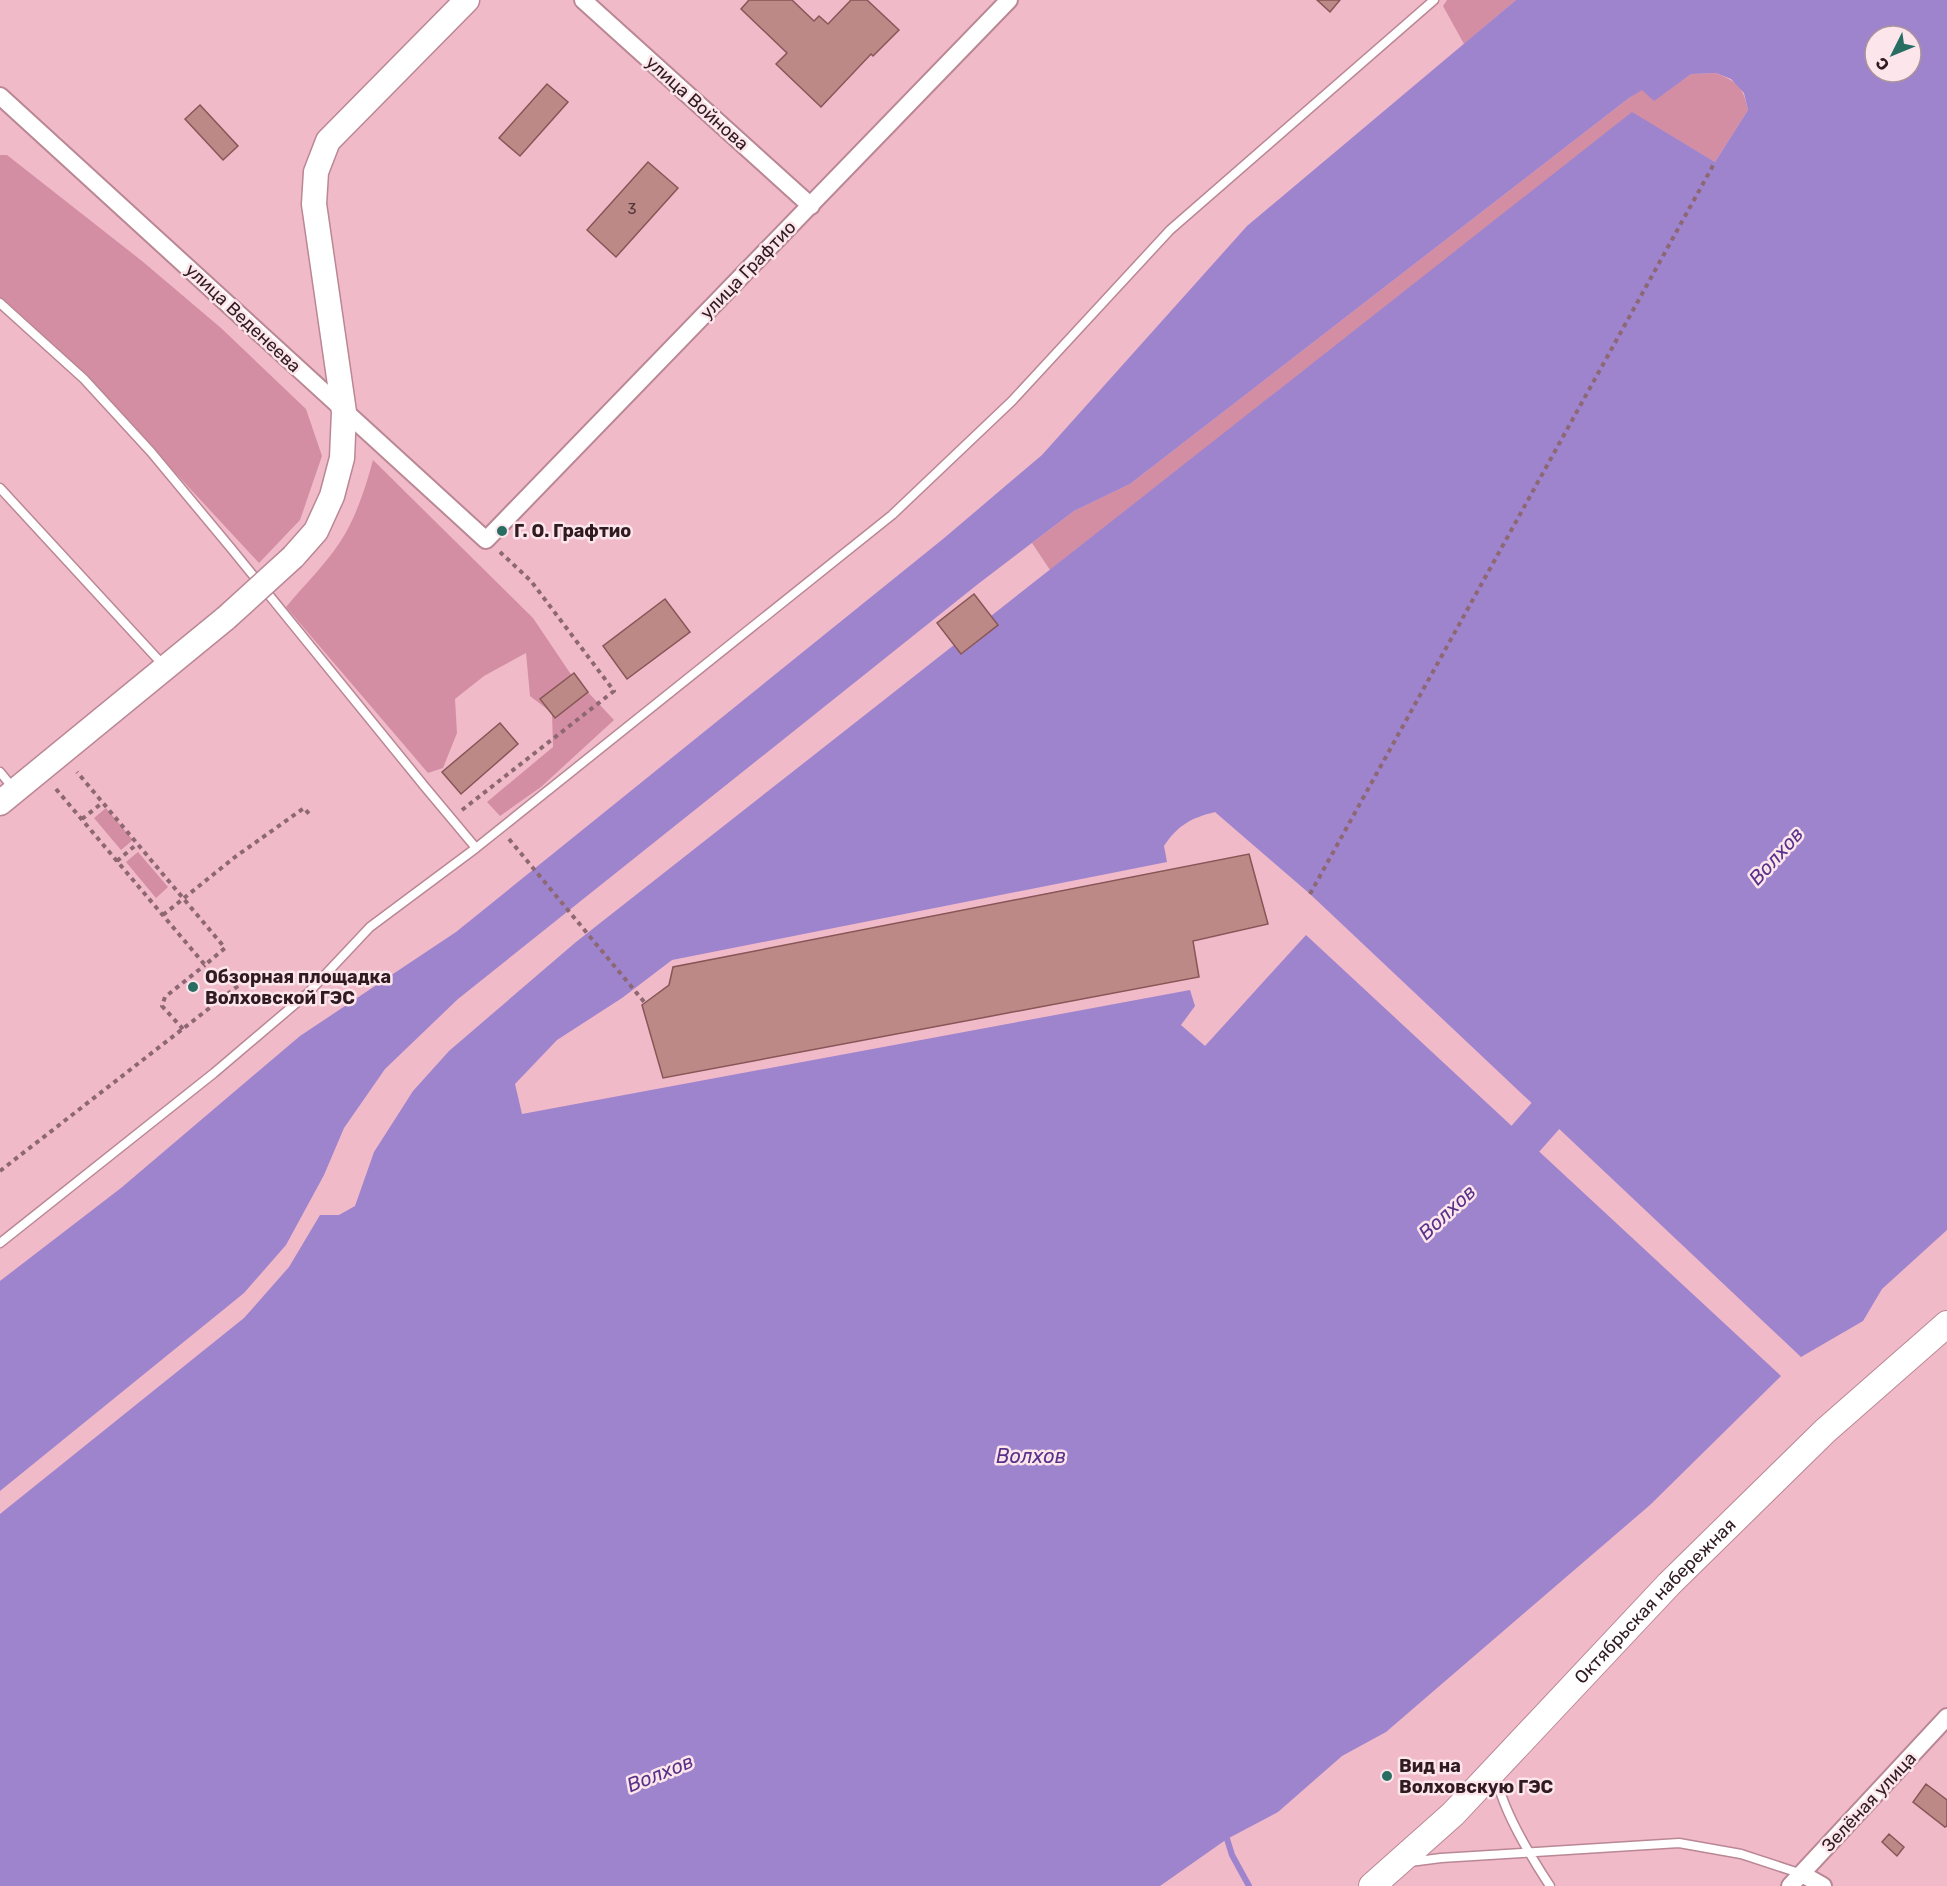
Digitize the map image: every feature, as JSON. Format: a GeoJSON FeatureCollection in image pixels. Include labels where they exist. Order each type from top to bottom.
{"type":"FeatureCollection","features":[{"type":"Feature","properties":{"kind":"main road","name":"Октябрьская набережная"},"geometry":{"type":"LineString","coordinates":[[1372,1886],[1453,1814],[1669,1584],[1825,1431],[1947,1324]]}},
{"type":"Feature","properties":{"kind":"street"},"geometry":{"type":"LineString","coordinates":[[5,788],[226,618],[293,557],[316,531],[332,496],[342,458],[344,412],[314,204],[316,171],[328,141],[467,0]]}},
{"type":"Feature","properties":{"kind":"street","name":"улица Войнова"},"geometry":{"type":"LineString","coordinates":[[583,0],[811,206]]}},
{"type":"Feature","properties":{"kind":"street","name":"улица Графтио"},"geometry":{"type":"LineString","coordinates":[[486,540],[1009,0]]}},
{"type":"Feature","properties":{"kind":"street","name":"улица Веденеева"},"geometry":{"type":"LineString","coordinates":[[0,96],[486,540]]}},
{"type":"Feature","properties":{"kind":"street","name":"Зелёная улица"},"geometry":{"type":"LineString","coordinates":[[1796,1880],[1859,1811],[1945,1724]]}},
{"type":"Feature","properties":{"kind":"street"},"geometry":{"type":"LineString","coordinates":[[1796,1880],[1823,1886]]}},
{"type":"Feature","properties":{"kind":"lane"},"geometry":{"type":"LineString","coordinates":[[0,1243],[214,1073],[307,994],[370,927],[476,848],[892,515],[1012,401],[1170,230],[1434,0]]}},
{"type":"Feature","properties":{"kind":"lane"},"geometry":{"type":"LineString","coordinates":[[0,303],[84,379],[151,452],[476,848]]}},
{"type":"Feature","properties":{"kind":"lane"},"geometry":{"type":"LineString","coordinates":[[0,488],[165,667]]}},
{"type":"Feature","properties":{"kind":"lane"},"geometry":{"type":"LineString","coordinates":[[1495,1768],[1498,1789],[1529,1854],[1550,1886]]}},
{"type":"Feature","properties":{"kind":"lane"},"geometry":{"type":"LineString","coordinates":[[1398,1863],[1442,1858],[1679,1843],[1741,1854],[1796,1880]]}},
{"type":"Feature","properties":{"kind":"path"},"geometry":{"type":"LineString","coordinates":[[1310,894],[1715,162]]}},
{"type":"Feature","properties":{"kind":"path"},"geometry":{"type":"LineString","coordinates":[[451,819],[614,691],[531,581],[486,540]]}},
{"type":"Feature","properties":{"kind":"path"},"geometry":{"type":"LineString","coordinates":[[77,772],[225,948],[165,997],[162,1006],[183,1029]]}},
{"type":"Feature","properties":{"kind":"path"},"geometry":{"type":"LineString","coordinates":[[56,789],[205,965]]}},
{"type":"Feature","properties":{"kind":"path"},"geometry":{"type":"LineString","coordinates":[[82,819],[102,802]]}},
{"type":"Feature","properties":{"kind":"path"},"geometry":{"type":"LineString","coordinates":[[163,915],[235,857],[304,808],[311,816]]}},
{"type":"Feature","properties":{"kind":"path"},"geometry":{"type":"LineString","coordinates":[[500,828],[645,1003]]}},
{"type":"Feature","properties":{"kind":"path"},"geometry":{"type":"LineString","coordinates":[[117,861],[137,844]]}},
{"type":"Feature","properties":{"kind":"path"},"geometry":{"type":"LineString","coordinates":[[0,1171],[252,975]]}},
{"type":"Feature","properties":{"kind":"shaded area"},"geometry":{"type":"Polygon","coordinates":[[[1447,0],[1516,0],[1464,44],[1443,6],[1447,0]]]}},
{"type":"Feature","properties":{"kind":"shaded area"},"geometry":{"type":"Polygon","coordinates":[[[1716,73],[1738,86],[1744,95],[1748,110],[1715,162],[1632,113],[1050,570],[1032,543],[1074,511],[1130,484],[1642,89],[1654,100],[1691,74],[1716,73]]]}},
{"type":"Feature","properties":{"kind":"shaded area"},"geometry":{"type":"Polygon","coordinates":[[[0,155],[7,155],[142,261],[221,328],[306,409],[322,456],[300,520],[259,563],[116,409],[0,298],[0,155]]]}},
{"type":"Feature","properties":{"kind":"shaded area"},"geometry":{"type":"Polygon","coordinates":[[[373,460],[533,618],[570,673],[614,720],[541,787],[500,816],[487,802],[553,747],[552,713],[530,696],[526,653],[484,676],[455,699],[457,733],[443,768],[428,773],[286,607],[325,562],[345,534],[361,498],[373,460]]]}},
{"type":"Feature","properties":{"kind":"shaded area"},"geometry":{"type":"Polygon","coordinates":[[[106,808],[133,840],[121,850],[94,818],[106,808]]]}},
{"type":"Feature","properties":{"kind":"shaded area"},"geometry":{"type":"Polygon","coordinates":[[[138,852],[168,887],[156,898],[126,862],[138,852]]]}},
{"type":"Feature","properties":{"kind":"water","name":"Волхов"},"geometry":{"type":"Polygon","coordinates":[[[1516,0],[1947,0],[1947,1230],[1882,1289],[1863,1321],[1801,1357],[1310,894],[1215,812],[1192,820],[1174,833],[1164,846],[1167,862],[672,960],[622,998],[557,1040],[515,1084],[522,1114],[1190,990],[1195,1006],[1181,1025],[1205,1046],[1306,935],[1781,1376],[1650,1505],[1386,1732],[1342,1756],[1278,1812],[1227,1839],[1160,1886],[0,1886],[0,1514],[244,1318],[289,1267],[320,1215],[339,1215],[355,1206],[374,1152],[413,1091],[449,1051],[576,942],[954,645],[962,654],[998,625],[991,616],[1632,112],[1715,162],[1748,110],[1744,93],[1731,79],[1716,73],[1691,74],[1654,101],[1642,90],[1629,98],[1130,484],[1074,511],[978,584],[458,999],[385,1069],[344,1128],[324,1175],[286,1245],[244,1293],[0,1491],[0,1281],[121,1188],[300,1036],[456,932],[943,539],[1042,455],[1247,226],[1516,0]]]}},
{"type":"Feature","properties":{"kind":"building"},"geometry":{"type":"Polygon","coordinates":[[[749,0],[792,0],[814,21],[819,16],[828,24],[851,0],[867,0],[899,30],[873,56],[871,54],[821,107],[776,64],[787,53],[741,9],[749,0]]]}},
{"type":"Feature","properties":{"kind":"building"},"geometry":{"type":"Polygon","coordinates":[[[1317,0],[1340,0],[1330,12],[1317,0]]]}},
{"type":"Feature","properties":{"kind":"building"},"geometry":{"type":"Polygon","coordinates":[[[547,84],[568,102],[520,156],[499,138],[547,84]]]}},
{"type":"Feature","properties":{"kind":"building"},"geometry":{"type":"Polygon","coordinates":[[[200,105],[238,146],[223,160],[185,119],[200,105]]]}},
{"type":"Feature","properties":{"kind":"building"},"geometry":{"type":"Polygon","coordinates":[[[648,162],[678,188],[616,257],[587,230],[648,162]]]}},
{"type":"Feature","properties":{"kind":"building"},"geometry":{"type":"Polygon","coordinates":[[[974,594],[998,625],[961,654],[937,623],[974,594]]]}},
{"type":"Feature","properties":{"kind":"building"},"geometry":{"type":"Polygon","coordinates":[[[665,599],[690,632],[627,679],[603,646],[665,599]]]}},
{"type":"Feature","properties":{"kind":"building"},"geometry":{"type":"Polygon","coordinates":[[[574,673],[588,692],[555,718],[540,699],[574,673]]]}},
{"type":"Feature","properties":{"kind":"building"},"geometry":{"type":"Polygon","coordinates":[[[500,723],[518,744],[461,794],[442,772],[500,723]]]}},
{"type":"Feature","properties":{"kind":"building"},"geometry":{"type":"Polygon","coordinates":[[[1249,854],[1268,924],[1193,941],[1199,977],[663,1078],[642,1005],[669,985],[673,967],[1249,854]]]}},
{"type":"Feature","properties":{"kind":"building"},"geometry":{"type":"Polygon","coordinates":[[[1926,1784],[1947,1800],[1947,1826],[1945,1827],[1913,1802],[1926,1784]]]}},
{"type":"Feature","properties":{"kind":"building"},"geometry":{"type":"Polygon","coordinates":[[[1889,1834],[1904,1847],[1897,1856],[1882,1842],[1889,1834]]]}},
{"type":"Feature","properties":{"kind":"waterway","name":"Волхов"},"geometry":{"type":"LineString","coordinates":[[1489,1174],[1519,1146],[1579,1078]]}},
{"type":"Feature","properties":{"kind":"waterway"},"geometry":{"type":"LineString","coordinates":[[1227,1839],[1232,1855],[1249,1886]]}},
{"type":"Feature","properties":{"kind":"place","name":"Г. О. Графтио"},"geometry":{"type":"Point","coordinates":[502,531]}},
{"type":"Feature","properties":{"kind":"place","name":"Обзорная площадка Волховской ГЭС"},"geometry":{"type":"Point","coordinates":[193,987]}},
{"type":"Feature","properties":{"kind":"place","name":"Вид на Волховскую ГЭС"},"geometry":{"type":"Point","coordinates":[1387,1776]}}]}
